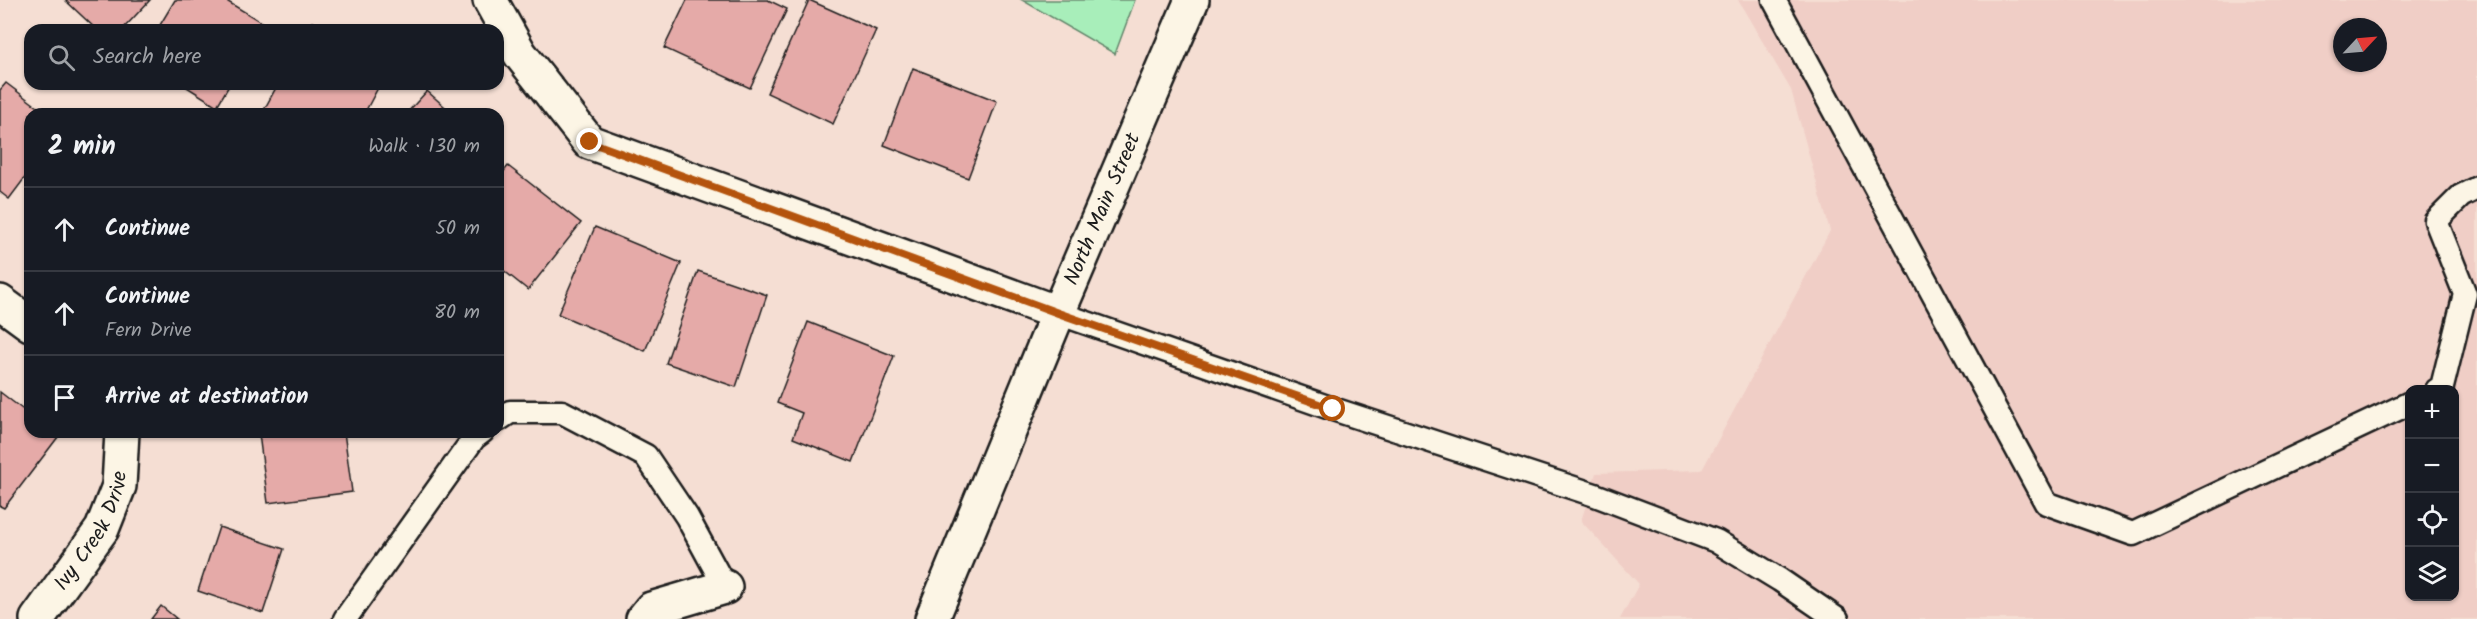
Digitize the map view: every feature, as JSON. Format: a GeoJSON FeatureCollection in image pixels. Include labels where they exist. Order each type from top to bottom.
{"type":"FeatureCollection","features":[{"type":"Feature","properties":{"kind":"street"},"geometry":{"type":"LineString","coordinates":[[490,0],[503,24]]}},
{"type":"Feature","properties":{"kind":"street","name":"North Main Street"},"geometry":{"type":"LineString","coordinates":[[932,619],[1058,313],[1192,0]]}},
{"type":"Feature","properties":{"kind":"street"},"geometry":{"type":"LineString","coordinates":[[504,25],[520,54],[590,142],[1058,313]]}},
{"type":"Feature","properties":{"kind":"street"},"geometry":{"type":"LineString","coordinates":[[0,302],[24,320]]}},
{"type":"Feature","properties":{"kind":"street","name":"Ivy Creek Drive"},"geometry":{"type":"LineString","coordinates":[[37,619],[102,529],[119,486],[122,438]]}},
{"type":"Feature","properties":{"kind":"street"},"geometry":{"type":"LineString","coordinates":[[643,619],[651,609],[726,586]]}},
{"type":"Feature","properties":{"kind":"lane"},"geometry":{"type":"LineString","coordinates":[[1774,0],[2046,503],[2133,534],[2405,405]]}},
{"type":"Feature","properties":{"kind":"lane"},"geometry":{"type":"LineString","coordinates":[[2442,385],[2465,294],[2436,221],[2461,196],[2477,188]]}},
{"type":"Feature","properties":{"kind":"lane"},"geometry":{"type":"LineString","coordinates":[[1058,313],[1333,409],[1595,495],[1716,541],[1780,580],[1837,619]]}},
{"type":"Feature","properties":{"kind":"lane"},"geometry":{"type":"LineString","coordinates":[[504,416],[510,412],[562,412],[646,456],[687,517],[726,586]]}},
{"type":"Feature","properties":{"kind":"lane"},"geometry":{"type":"LineString","coordinates":[[345,619],[474,438]]}},
{"type":"Feature","properties":{"kind":"shaded area"},"geometry":{"type":"Polygon","coordinates":[[[1738,0],[2477,0],[2477,619],[1620,619],[1639,584],[1581,521],[1596,473],[1702,470],[1830,231],[1791,90],[1738,0]]]}},
{"type":"Feature","properties":{"kind":"green space"},"geometry":{"type":"Polygon","coordinates":[[[1022,0],[1135,0],[1115,54],[1022,0]]]}},
{"type":"Feature","properties":{"kind":"building"},"geometry":{"type":"Polygon","coordinates":[[[65,0],[150,0],[128,24],[91,24],[65,0]]]}},
{"type":"Feature","properties":{"kind":"building"},"geometry":{"type":"Polygon","coordinates":[[[175,0],[225,0],[264,24],[161,24],[175,0]]]}},
{"type":"Feature","properties":{"kind":"building"},"geometry":{"type":"Polygon","coordinates":[[[687,0],[768,0],[787,9],[750,88],[664,48],[687,0]]]}},
{"type":"Feature","properties":{"kind":"building"},"geometry":{"type":"Polygon","coordinates":[[[809,0],[876,30],[833,124],[767,93],[809,0]]]}},
{"type":"Feature","properties":{"kind":"building"},"geometry":{"type":"Polygon","coordinates":[[[913,68],[997,101],[968,178],[884,145],[913,68]]]}},
{"type":"Feature","properties":{"kind":"building"},"geometry":{"type":"Polygon","coordinates":[[[6,83],[39,108],[24,108],[24,179],[9,199],[0,192],[0,90],[6,83]]]}},
{"type":"Feature","properties":{"kind":"building"},"geometry":{"type":"Polygon","coordinates":[[[192,90],[226,90],[217,106],[192,90]]]}},
{"type":"Feature","properties":{"kind":"building"},"geometry":{"type":"Polygon","coordinates":[[[275,90],[377,90],[367,108],[265,108],[275,90]]]}},
{"type":"Feature","properties":{"kind":"building"},"geometry":{"type":"Polygon","coordinates":[[[427,91],[446,108],[411,108],[427,91]]]}},
{"type":"Feature","properties":{"kind":"building"},"geometry":{"type":"Polygon","coordinates":[[[508,166],[581,223],[528,290],[504,271],[504,171],[508,166]]]}},
{"type":"Feature","properties":{"kind":"building"},"geometry":{"type":"Polygon","coordinates":[[[595,227],[681,263],[645,351],[558,314],[595,227]]]}},
{"type":"Feature","properties":{"kind":"building"},"geometry":{"type":"Polygon","coordinates":[[[698,271],[767,295],[736,387],[666,363],[698,271]]]}},
{"type":"Feature","properties":{"kind":"building"},"geometry":{"type":"Polygon","coordinates":[[[808,322],[894,356],[853,462],[793,438],[802,413],[777,403],[808,322]]]}},
{"type":"Feature","properties":{"kind":"building"},"geometry":{"type":"Polygon","coordinates":[[[0,392],[24,410],[24,438],[57,438],[4,508],[0,506],[0,392]]]}},
{"type":"Feature","properties":{"kind":"building"},"geometry":{"type":"Polygon","coordinates":[[[260,438],[345,438],[352,492],[268,503],[260,438]]]}},
{"type":"Feature","properties":{"kind":"building"},"geometry":{"type":"Polygon","coordinates":[[[219,527],[284,549],[263,613],[198,591],[219,527]]]}},
{"type":"Feature","properties":{"kind":"building"},"geometry":{"type":"Polygon","coordinates":[[[161,606],[177,619],[151,619],[161,606]]]}},
{"type":"Feature","properties":{"kind":"route"},"geometry":{"type":"LineString","coordinates":[[590,142],[1058,313],[1333,409]]}}]}
